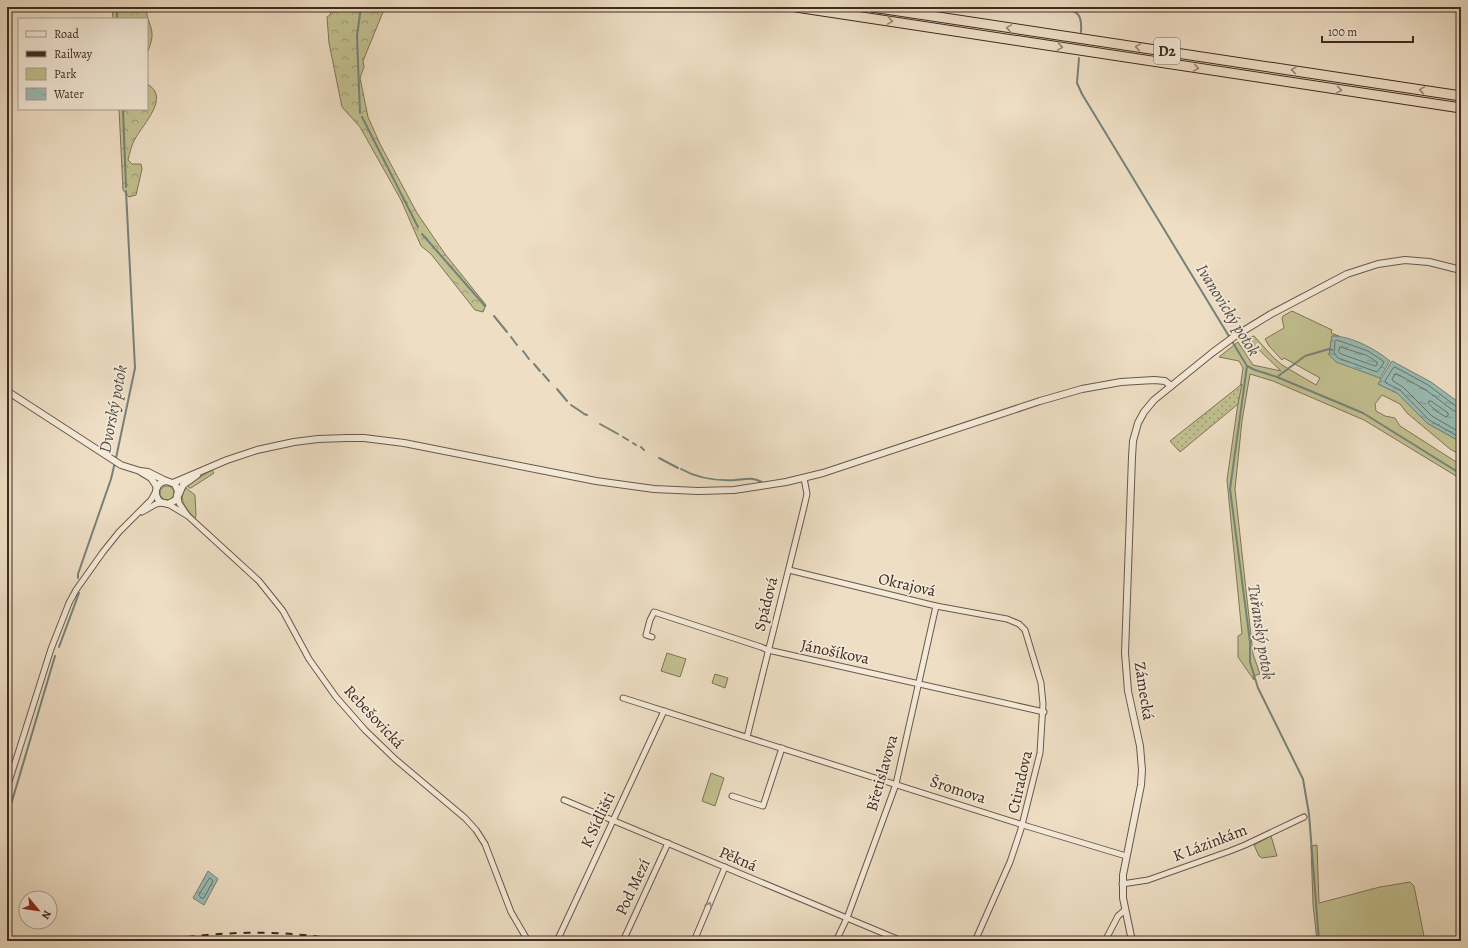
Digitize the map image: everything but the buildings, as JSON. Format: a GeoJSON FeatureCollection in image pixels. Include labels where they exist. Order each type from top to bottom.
{"type":"FeatureCollection","features":[{"type":"Feature","properties":{"kind":"highway","name":"D2"},"geometry":{"type":"LineString","coordinates":[[796,7],[1461,108]]}},
{"type":"Feature","properties":{"kind":"highway","name":"D2"},"geometry":{"type":"LineString","coordinates":[[872,7],[1461,96]]}},
{"type":"Feature","properties":{"kind":"street","name":"Zámecká"},"geometry":{"type":"LineString","coordinates":[[1132,941],[1122,898],[1122,884],[1126,856],[1141,785],[1142,770],[1140,746],[1128,691],[1125,653],[1133,442],[1136,427],[1144,412],[1154,400],[1228,341],[1271,314],[1347,274],[1378,264],[1405,260],[1429,262],[1461,270]]}},
{"type":"Feature","properties":{"kind":"street"},"geometry":{"type":"LineString","coordinates":[[7,788],[51,649],[69,603],[76,590],[103,552],[119,532],[153,497],[156,489],[161,483],[170,482],[236,457],[266,448],[318,439],[347,438],[404,442],[596,481],[654,489],[698,491],[734,490],[786,482],[842,467],[1040,401],[1082,389],[1122,382],[1159,380],[1165,381],[1171,386]]}},
{"type":"Feature","properties":{"kind":"street"},"geometry":{"type":"LineString","coordinates":[[7,391],[121,465],[148,472],[170,482],[178,488],[178,495]]}},
{"type":"Feature","properties":{"kind":"street"},"geometry":{"type":"LineString","coordinates":[[140,471],[151,478],[156,489],[158,499],[165,504]]}},
{"type":"Feature","properties":{"kind":"street"},"geometry":{"type":"LineString","coordinates":[[136,516],[156,504],[165,504],[175,501],[183,486],[201,471]]}},
{"type":"Feature","properties":{"kind":"street","name":"Spádová"},"geometry":{"type":"LineString","coordinates":[[747,737],[806,498],[804,478]]}},
{"type":"Feature","properties":{"kind":"street","name":"Rebešovická"},"geometry":{"type":"LineString","coordinates":[[178,495],[179,503],[188,516],[246,568],[268,591],[283,611],[318,672],[336,697],[365,730],[395,759],[465,818],[476,830],[485,844],[511,912],[528,941]]}},
{"type":"Feature","properties":{"kind":"street","name":"Rebešovická"},"geometry":{"type":"LineString","coordinates":[[165,504],[188,516]]}},
{"type":"Feature","properties":{"kind":"street","name":"Okrajová"},"geometry":{"type":"LineString","coordinates":[[789,570],[936,606],[1007,619],[1019,624]]}},
{"type":"Feature","properties":{"kind":"street","name":"Břetislavova"},"geometry":{"type":"LineString","coordinates":[[836,941],[847,918],[896,784],[936,606]]}},
{"type":"Feature","properties":{"kind":"street","name":"Jánošíkova"},"geometry":{"type":"LineString","coordinates":[[652,637],[646,635],[654,612],[768,650],[1044,712]]}},
{"type":"Feature","properties":{"kind":"street","name":"Ctiradova"},"geometry":{"type":"LineString","coordinates":[[975,941],[1010,862],[1023,825],[1040,753],[1044,712],[1041,683],[1025,630],[1019,624]]}},
{"type":"Feature","properties":{"kind":"street","name":"Šromova"},"geometry":{"type":"LineString","coordinates":[[623,698],[1023,825],[1126,856]]}},
{"type":"Feature","properties":{"kind":"street","name":"K Sídlišti"},"geometry":{"type":"LineString","coordinates":[[556,941],[664,711]]}},
{"type":"Feature","properties":{"kind":"street"},"geometry":{"type":"LineString","coordinates":[[732,796],[763,806],[782,748]]}},
{"type":"Feature","properties":{"kind":"street","name":"Pěkná"},"geometry":{"type":"LineString","coordinates":[[564,800],[902,941]]}},
{"type":"Feature","properties":{"kind":"street","name":"K Lázinkám"},"geometry":{"type":"LineString","coordinates":[[1122,884],[1148,880],[1235,849],[1304,817]]}},
{"type":"Feature","properties":{"kind":"street","name":"Pod Mezí"},"geometry":{"type":"LineString","coordinates":[[623,941],[668,843]]}},
{"type":"Feature","properties":{"kind":"street"},"geometry":{"type":"LineString","coordinates":[[694,941],[725,868]]}},
{"type":"Feature","properties":{"kind":"street"},"geometry":{"type":"LineString","coordinates":[[1105,941],[1118,916],[1125,910]]}},
{"type":"Feature","properties":{"kind":"green space"},"geometry":{"type":"Polygon","coordinates":[[[112,7],[146,7],[148,18],[113,18],[112,7]]]}},
{"type":"Feature","properties":{"kind":"green space"},"geometry":{"type":"Polygon","coordinates":[[[332,7],[385,7],[363,61],[364,67],[360,78],[368,117],[380,144],[417,213],[445,254],[486,305],[483,312],[475,310],[431,254],[421,246],[401,200],[360,127],[342,107],[329,43],[327,17],[330,15],[332,7]]]}},
{"type":"Feature","properties":{"kind":"green space"},"geometry":{"type":"Polygon","coordinates":[[[148,18],[152,35],[148,50],[148,18]]]}},
{"type":"Feature","properties":{"kind":"green space"},"geometry":{"type":"Polygon","coordinates":[[[148,85],[154,89],[156,103],[149,118],[134,141],[128,160],[132,164],[141,164],[142,169],[136,195],[129,197],[123,190],[119,110],[148,110],[148,85]]]}},
{"type":"Feature","properties":{"kind":"green space"},"geometry":{"type":"Polygon","coordinates":[[[1292,311],[1332,330],[1331,333],[1339,336],[1332,336],[1329,355],[1380,378],[1381,380],[1378,384],[1397,393],[1427,423],[1461,442],[1461,455],[1450,449],[1407,413],[1400,404],[1382,395],[1375,404],[1376,411],[1385,416],[1395,418],[1400,426],[1461,465],[1461,479],[1364,420],[1273,381],[1250,374],[1242,421],[1235,489],[1253,654],[1260,674],[1253,676],[1254,680],[1238,657],[1238,636],[1242,634],[1227,480],[1243,368],[1239,361],[1219,357],[1238,342],[1253,365],[1281,371],[1255,346],[1246,344],[1249,337],[1254,336],[1282,365],[1316,385],[1320,378],[1284,358],[1282,360],[1269,346],[1265,339],[1284,328],[1282,318],[1292,311]]]}},
{"type":"Feature","properties":{"kind":"green space"},"geometry":{"type":"Polygon","coordinates":[[[1242,384],[1238,404],[1180,452],[1170,441],[1242,384]]]}},
{"type":"Feature","properties":{"kind":"green space"},"geometry":{"type":"Polygon","coordinates":[[[212,470],[214,473],[189,488],[188,486],[190,483],[212,470]]]}},
{"type":"Feature","properties":{"kind":"green space"},"geometry":{"type":"Polygon","coordinates":[[[167,486],[172,488],[174,493],[172,498],[167,500],[162,498],[160,493],[162,488],[167,486]]]}},
{"type":"Feature","properties":{"kind":"green space"},"geometry":{"type":"Polygon","coordinates":[[[186,488],[195,495],[195,519],[184,504],[182,496],[186,488]]]}},
{"type":"Feature","properties":{"kind":"green space"},"geometry":{"type":"Polygon","coordinates":[[[667,653],[686,659],[680,677],[661,671],[667,653]]]}},
{"type":"Feature","properties":{"kind":"green space"},"geometry":{"type":"Polygon","coordinates":[[[715,674],[728,678],[725,688],[712,683],[715,674]]]}},
{"type":"Feature","properties":{"kind":"green space"},"geometry":{"type":"Polygon","coordinates":[[[711,773],[724,778],[715,806],[702,801],[711,773]]]}},
{"type":"Feature","properties":{"kind":"green space"},"geometry":{"type":"Polygon","coordinates":[[[1271,836],[1277,856],[1262,858],[1259,856],[1254,845],[1271,836]]]}},
{"type":"Feature","properties":{"kind":"green space"},"geometry":{"type":"Polygon","coordinates":[[[1317,845],[1319,903],[1380,887],[1410,882],[1414,886],[1425,941],[1317,941],[1313,904],[1311,846],[1317,845]]]}},
{"type":"Feature","properties":{"kind":"water"},"geometry":{"type":"Polygon","coordinates":[[[1332,336],[1347,338],[1363,344],[1390,361],[1380,378],[1336,362],[1329,355],[1332,336]]]}},
{"type":"Feature","properties":{"kind":"water"},"geometry":{"type":"Polygon","coordinates":[[[1392,361],[1431,382],[1461,404],[1461,442],[1427,423],[1397,393],[1378,384],[1392,361]]]}},
{"type":"Feature","properties":{"kind":"water"},"geometry":{"type":"Polygon","coordinates":[[[208,871],[218,879],[204,905],[193,898],[208,871]]]}},
{"type":"Feature","properties":{"kind":"waterway","name":"Dvorský potok"},"geometry":{"type":"LineString","coordinates":[[117,7],[117,18]]}},
{"type":"Feature","properties":{"kind":"waterway"},"geometry":{"type":"LineString","coordinates":[[360,113],[357,36],[361,7]]}},
{"type":"Feature","properties":{"kind":"waterway","name":"Ivanovický potok"},"geometry":{"type":"LineString","coordinates":[[1066,7],[1074,11],[1079,16],[1081,32]]}},
{"type":"Feature","properties":{"kind":"waterway","name":"Ivanovický potok"},"geometry":{"type":"LineString","coordinates":[[1079,58],[1077,83],[1082,94],[1247,366],[1363,413],[1461,474]]}},
{"type":"Feature","properties":{"kind":"waterway","name":"Dvorský potok"},"geometry":{"type":"LineString","coordinates":[[123,110],[126,187]]}},
{"type":"Feature","properties":{"kind":"waterway"},"geometry":{"type":"LineString","coordinates":[[362,117],[418,227]]}},
{"type":"Feature","properties":{"kind":"waterway","name":"Dvorský potok"},"geometry":{"type":"LineString","coordinates":[[78,578],[78,574],[111,479],[135,368],[126,191]]}},
{"type":"Feature","properties":{"kind":"waterway"},"geometry":{"type":"LineString","coordinates":[[422,234],[485,306]]}},
{"type":"Feature","properties":{"kind":"waterway"},"geometry":{"type":"LineString","coordinates":[[494,316],[507,332]]}},
{"type":"Feature","properties":{"kind":"waterway"},"geometry":{"type":"LineString","coordinates":[[511,337],[517,345]]}},
{"type":"Feature","properties":{"kind":"waterway"},"geometry":{"type":"LineString","coordinates":[[1277,377],[1305,356],[1329,349],[1332,350]]}},
{"type":"Feature","properties":{"kind":"waterway"},"geometry":{"type":"LineString","coordinates":[[523,351],[529,359]]}},
{"type":"Feature","properties":{"kind":"waterway"},"geometry":{"type":"LineString","coordinates":[[534,364],[540,371]]}},
{"type":"Feature","properties":{"kind":"waterway","name":"Tuřanský potok"},"geometry":{"type":"LineString","coordinates":[[1247,366],[1230,489],[1250,642],[1250,662],[1258,688],[1303,779],[1309,814],[1319,941]]}},
{"type":"Feature","properties":{"kind":"waterway"},"geometry":{"type":"LineString","coordinates":[[543,374],[549,381]]}},
{"type":"Feature","properties":{"kind":"waterway"},"geometry":{"type":"LineString","coordinates":[[557,389],[567,401]]}},
{"type":"Feature","properties":{"kind":"waterway"},"geometry":{"type":"LineString","coordinates":[[571,405],[583,413]]}},
{"type":"Feature","properties":{"kind":"waterway"},"geometry":{"type":"LineString","coordinates":[[600,424],[618,434]]}},
{"type":"Feature","properties":{"kind":"waterway"},"geometry":{"type":"LineString","coordinates":[[623,437],[628,440]]}},
{"type":"Feature","properties":{"kind":"waterway"},"geometry":{"type":"LineString","coordinates":[[641,447],[644,450]]}},
{"type":"Feature","properties":{"kind":"waterway"},"geometry":{"type":"LineString","coordinates":[[659,458],[678,468]]}},
{"type":"Feature","properties":{"kind":"waterway"},"geometry":{"type":"LineString","coordinates":[[681,469],[694,475],[707,478],[728,480],[752,479],[762,482]]}},
{"type":"Feature","properties":{"kind":"waterway","name":"Dvorský potok"},"geometry":{"type":"LineString","coordinates":[[59,647],[79,593]]}},
{"type":"Feature","properties":{"kind":"waterway","name":"Dvorský potok"},"geometry":{"type":"LineString","coordinates":[[7,818],[55,656]]}},
{"type":"Feature","properties":{"kind":"railway"},"geometry":{"type":"LineString","coordinates":[[160,941],[229,933],[275,933],[321,937],[344,941]]}}]}
